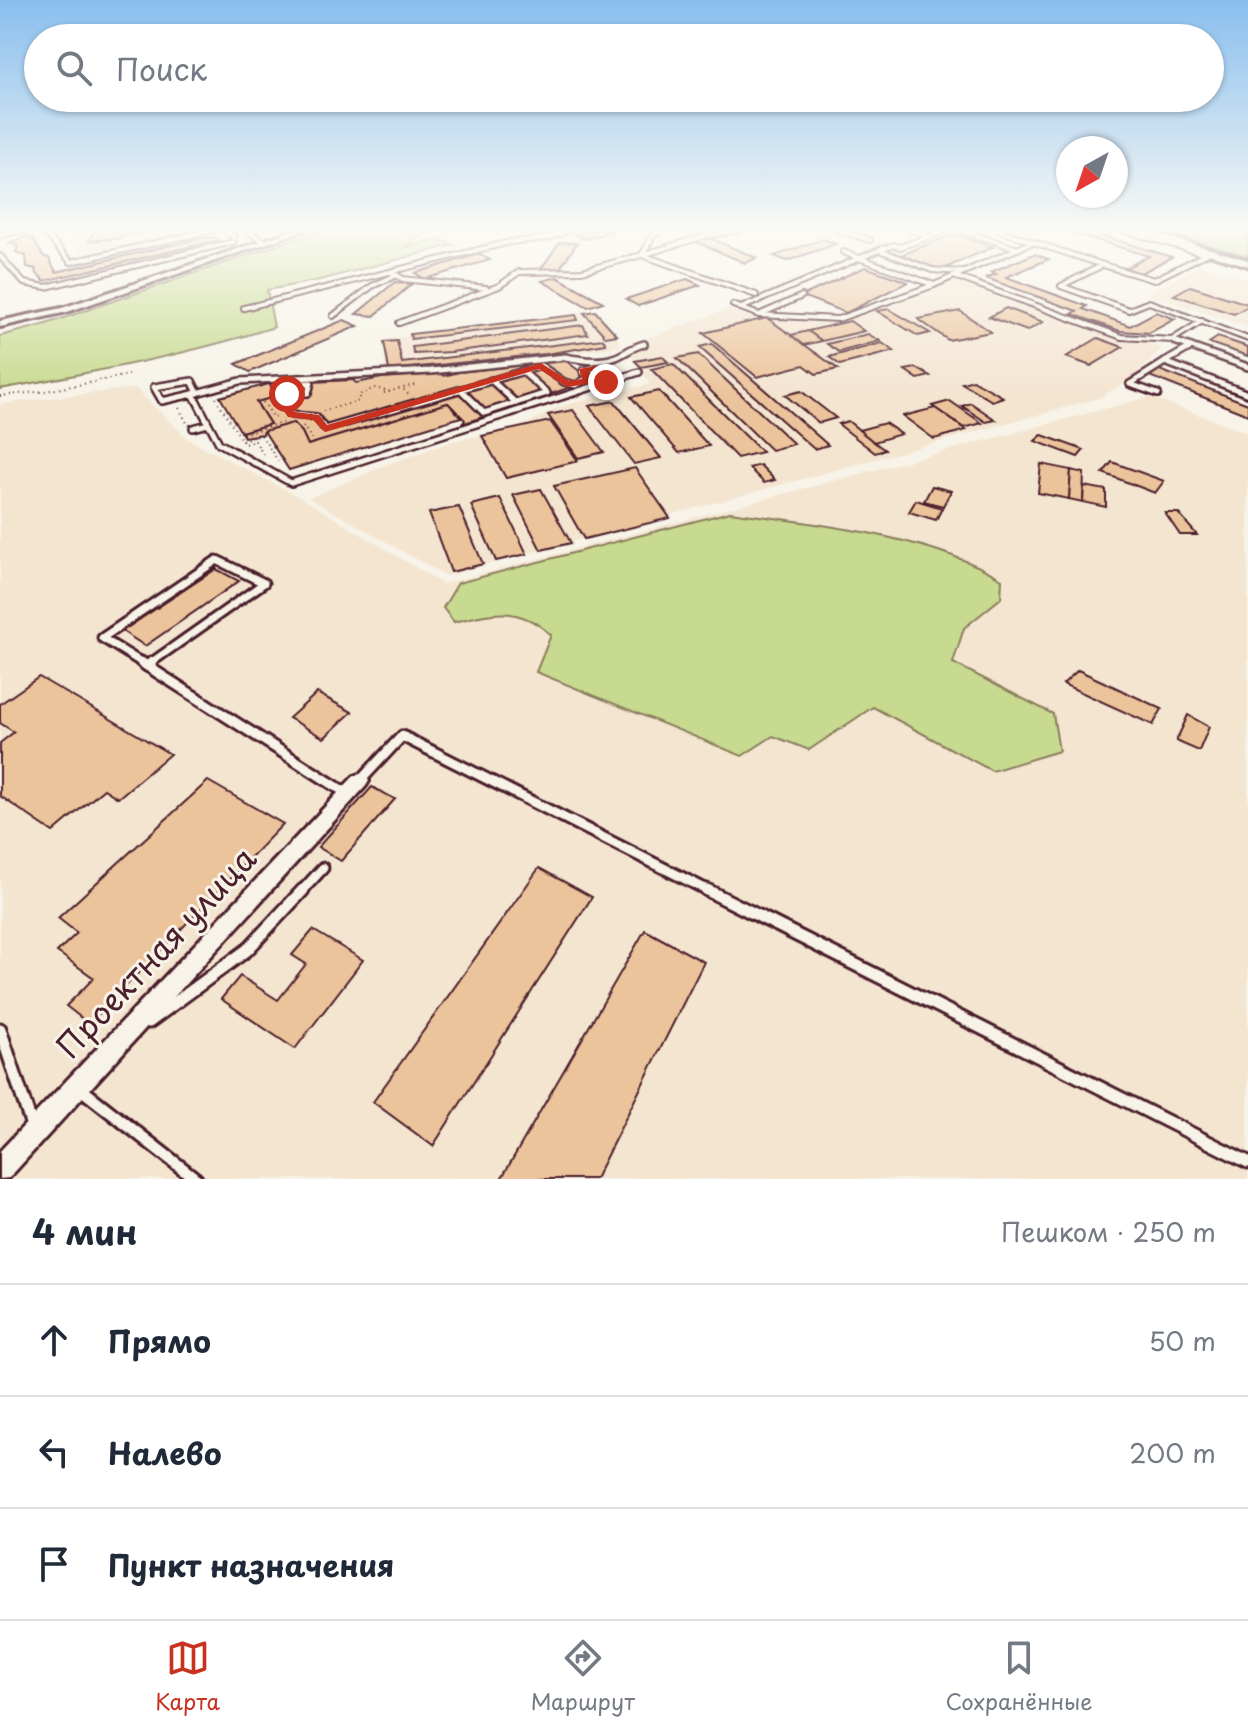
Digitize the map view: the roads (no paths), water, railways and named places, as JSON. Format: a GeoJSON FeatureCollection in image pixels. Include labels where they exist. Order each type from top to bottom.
{"type":"FeatureCollection","features":[{"type":"Feature","properties":{"kind":"street"},"geometry":{"type":"LineString","coordinates":[[0,324],[64,310],[138,285]]}},
{"type":"Feature","properties":{"kind":"street","name":"Проектная улица"},"geometry":{"type":"LineString","coordinates":[[0,1169],[354,787]]}},
{"type":"Feature","properties":{"kind":"lane"},"geometry":{"type":"LineString","coordinates":[[24,285],[54,285]]}},
{"type":"Feature","properties":{"kind":"lane"},"geometry":{"type":"LineString","coordinates":[[244,308],[342,285]]}},
{"type":"Feature","properties":{"kind":"lane"},"geometry":{"type":"LineString","coordinates":[[333,316],[374,285]]}},
{"type":"Feature","properties":{"kind":"lane"},"geometry":{"type":"LineString","coordinates":[[456,285],[491,289]]}},
{"type":"Feature","properties":{"kind":"lane"},"geometry":{"type":"LineString","coordinates":[[399,323],[498,285]]}},
{"type":"Feature","properties":{"kind":"lane"},"geometry":{"type":"LineString","coordinates":[[728,285],[756,295]]}},
{"type":"Feature","properties":{"kind":"lane"},"geometry":{"type":"LineString","coordinates":[[741,308],[796,285]]}},
{"type":"Feature","properties":{"kind":"lane"},"geometry":{"type":"LineString","coordinates":[[733,305],[759,315],[838,319],[934,285]]}},
{"type":"Feature","properties":{"kind":"lane"},"geometry":{"type":"LineString","coordinates":[[979,285],[1122,337],[1172,340],[1248,367]]}},
{"type":"Feature","properties":{"kind":"lane"},"geometry":{"type":"LineString","coordinates":[[1063,285],[1129,310],[1149,302],[1248,339]]}},
{"type":"Feature","properties":{"kind":"lane"},"geometry":{"type":"LineString","coordinates":[[759,315],[802,296]]}},
{"type":"Feature","properties":{"kind":"lane"},"geometry":{"type":"LineString","coordinates":[[1172,340],[1202,321]]}},
{"type":"Feature","properties":{"kind":"lane"},"geometry":{"type":"LineString","coordinates":[[573,366],[616,358],[626,349],[644,344]]}},
{"type":"Feature","properties":{"kind":"lane"},"geometry":{"type":"LineString","coordinates":[[1158,394],[1128,383],[1191,347]]}},
{"type":"Feature","properties":{"kind":"lane"},"geometry":{"type":"LineString","coordinates":[[607,381],[588,361],[565,357],[431,371],[240,381],[195,393],[162,401],[154,387],[192,381],[195,393],[208,424],[219,443],[291,483],[639,372]]}},
{"type":"Feature","properties":{"kind":"lane"},"geometry":{"type":"LineString","coordinates":[[1165,362],[1248,394]]}},
{"type":"Feature","properties":{"kind":"lane"},"geometry":{"type":"LineString","coordinates":[[287,394],[284,404],[292,415],[316,417],[325,429],[541,366],[563,383],[577,385],[588,378],[583,371],[593,368]]}},
{"type":"Feature","properties":{"kind":"lane"},"geometry":{"type":"LineString","coordinates":[[460,389],[484,413],[547,393],[522,371]]}},
{"type":"Feature","properties":{"kind":"lane"},"geometry":{"type":"LineString","coordinates":[[491,380],[516,403]]}},
{"type":"Feature","properties":{"kind":"lane"},"geometry":{"type":"LineString","coordinates":[[193,428],[208,424]]}},
{"type":"Feature","properties":{"kind":"lane"},"geometry":{"type":"LineString","coordinates":[[352,463],[358,471]]}},
{"type":"Feature","properties":{"kind":"lane"},"geometry":{"type":"LineString","coordinates":[[147,666],[264,583],[217,560],[102,638],[147,666],[354,787],[402,736],[1248,1162]]}},
{"type":"Feature","properties":{"kind":"lane"},"geometry":{"type":"LineString","coordinates":[[114,1046],[247,950],[323,868]]}},
{"type":"Feature","properties":{"kind":"lane"},"geometry":{"type":"LineString","coordinates":[[0,1029],[35,1132]]}},
{"type":"Feature","properties":{"kind":"lane"},"geometry":{"type":"LineString","coordinates":[[77,1086],[196,1179]]}}]}
